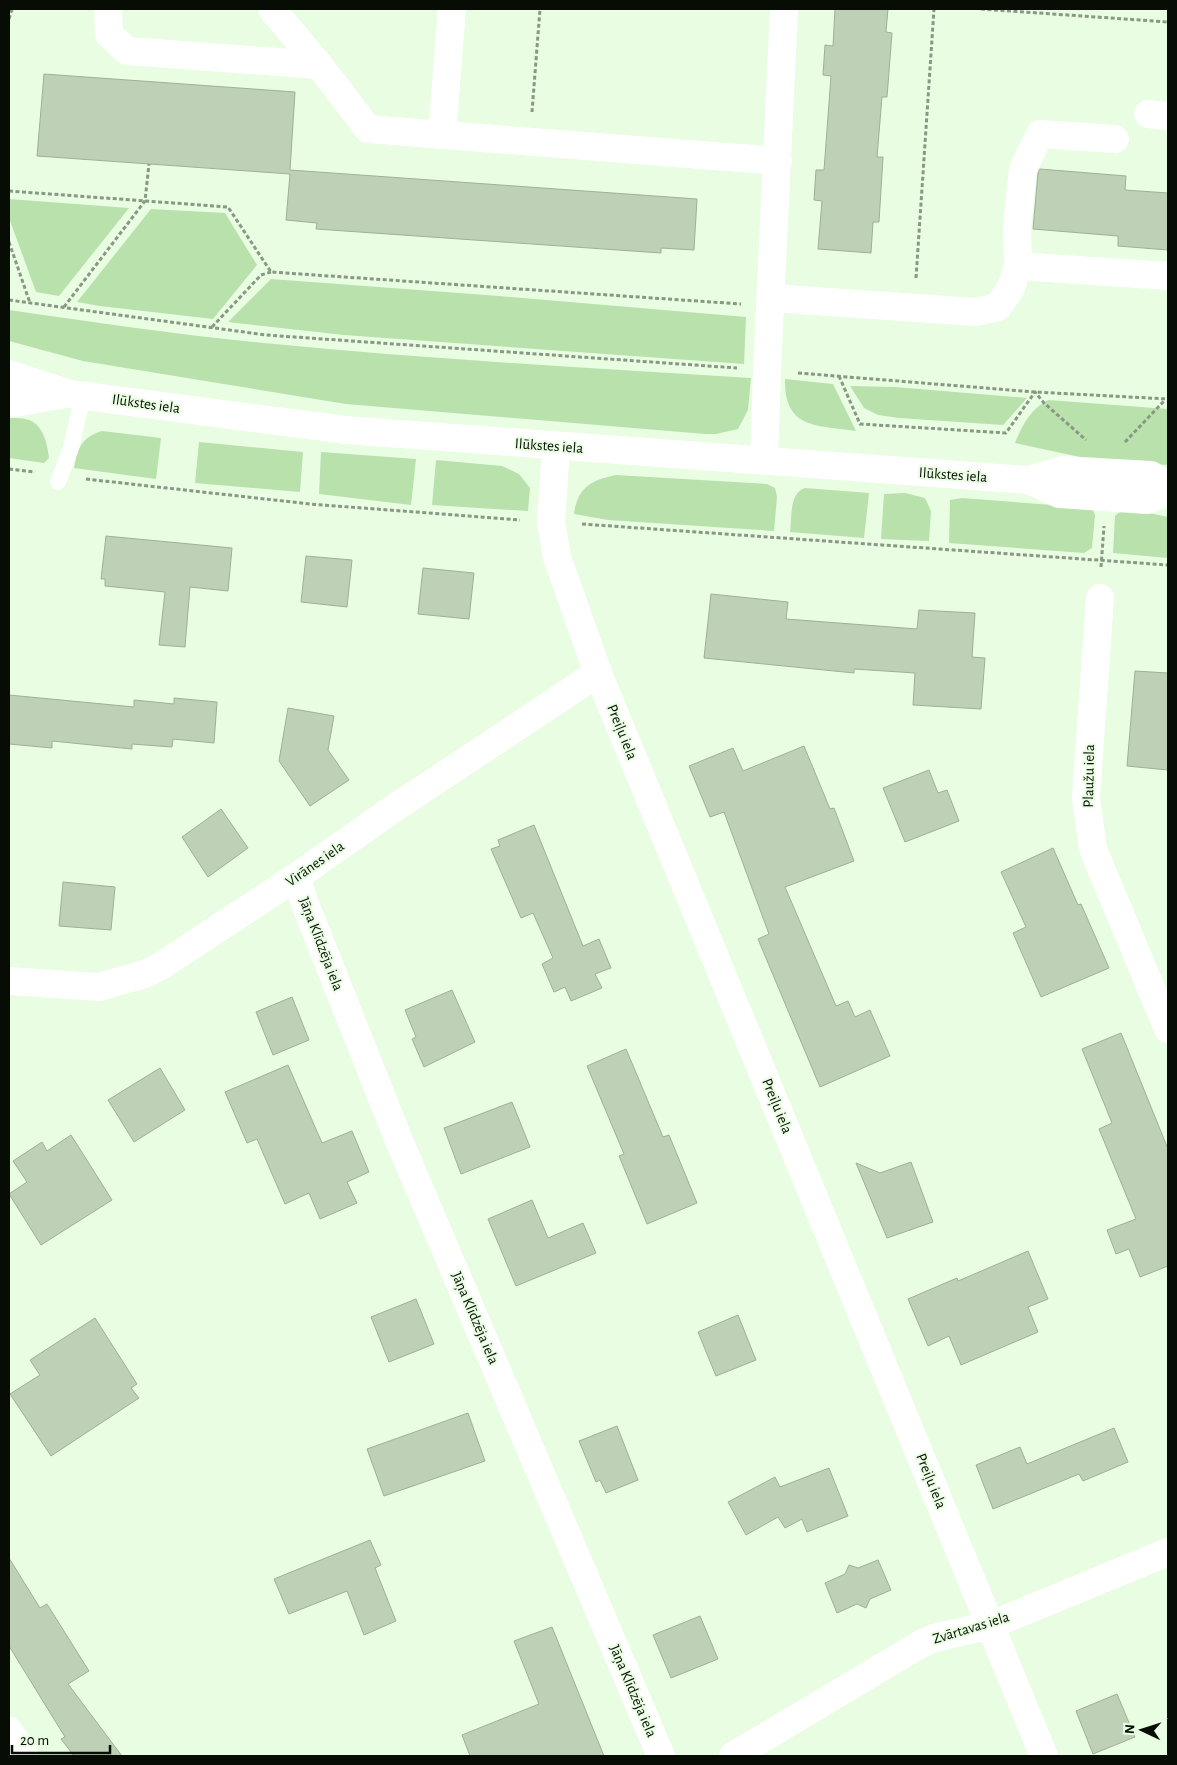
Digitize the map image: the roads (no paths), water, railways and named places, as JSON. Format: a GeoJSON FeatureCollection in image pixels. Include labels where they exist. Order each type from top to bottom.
{"type":"FeatureCollection","features":[{"type":"Feature","properties":{"kind":"street"},"geometry":{"type":"LineString","coordinates":[[108,9],[108,34],[127,51],[319,65]]}},
{"type":"Feature","properties":{"kind":"street"},"geometry":{"type":"LineString","coordinates":[[272,9],[319,65],[368,129],[778,162]]}},
{"type":"Feature","properties":{"kind":"street"},"geometry":{"type":"LineString","coordinates":[[442,135],[452,9]]}},
{"type":"Feature","properties":{"kind":"street"},"geometry":{"type":"LineString","coordinates":[[764,461],[784,9]]}},
{"type":"Feature","properties":{"kind":"street"},"geometry":{"type":"LineString","coordinates":[[771,298],[975,312],[998,307],[1011,288],[1018,266],[1017,227],[1023,168],[1040,134],[1115,139]]}},
{"type":"Feature","properties":{"kind":"street"},"geometry":{"type":"LineString","coordinates":[[1018,266],[1168,276]]}},
{"type":"Feature","properties":{"kind":"street"},"geometry":{"type":"LineString","coordinates":[[9,354],[77,394]]}},
{"type":"Feature","properties":{"kind":"street","name":"Ilūkstes iela"},"geometry":{"type":"LineString","coordinates":[[9,374],[77,394],[346,430],[1029,480],[1063,470],[1151,475],[1168,486]]}},
{"type":"Feature","properties":{"kind":"street","name":"Ilūkstes iela"},"geometry":{"type":"LineString","coordinates":[[9,402],[14,403],[77,394]]}},
{"type":"Feature","properties":{"kind":"street","name":"Preiļu iela"},"geometry":{"type":"LineString","coordinates":[[556,446],[551,522],[558,557],[598,674],[1044,1756]]}},
{"type":"Feature","properties":{"kind":"street","name":"Ilūkstes iela"},"geometry":{"type":"LineString","coordinates":[[1029,480],[1059,494],[1147,500],[1168,492]]}},
{"type":"Feature","properties":{"kind":"street","name":"Plaužu iela"},"geometry":{"type":"LineString","coordinates":[[1100,598],[1086,798],[1092,841],[1094,850],[1168,1029]]}},
{"type":"Feature","properties":{"kind":"street","name":"Virānes iela"},"geometry":{"type":"LineString","coordinates":[[9,981],[99,986],[145,974],[161,966],[296,878],[390,811],[598,674]]}},
{"type":"Feature","properties":{"kind":"street","name":"Jāņa Klīdzēja iela"},"geometry":{"type":"LineString","coordinates":[[296,878],[398,1138],[661,1756]]}},
{"type":"Feature","properties":{"kind":"street","name":"Zvārtavas iela"},"geometry":{"type":"LineString","coordinates":[[733,1756],[934,1638],[991,1625],[1168,1552]]}},
{"type":"Feature","properties":{"kind":"street"},"geometry":{"type":"LineString","coordinates":[[9,1731],[25,1756]]}},
{"type":"Feature","properties":{"kind":"lane"},"geometry":{"type":"LineString","coordinates":[[59,479],[71,448],[77,394]]}}]}
